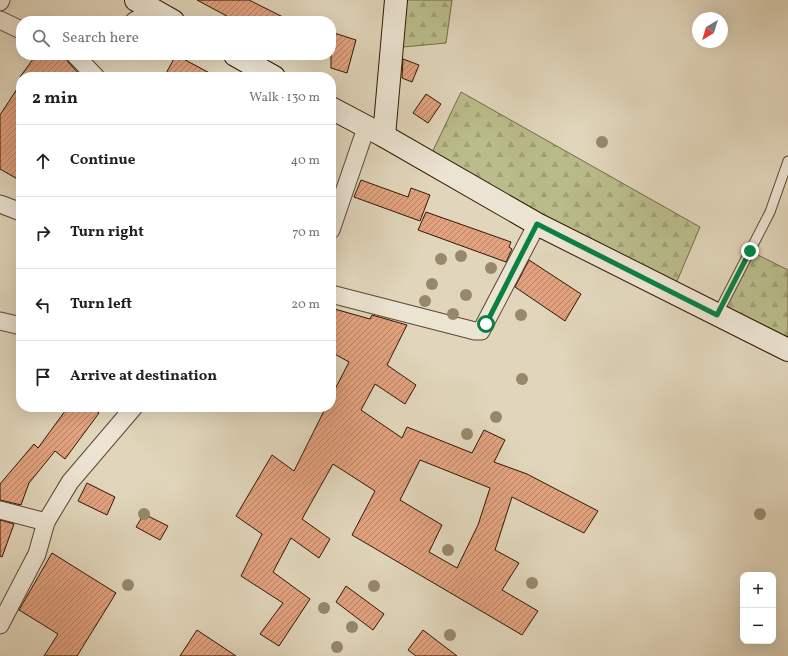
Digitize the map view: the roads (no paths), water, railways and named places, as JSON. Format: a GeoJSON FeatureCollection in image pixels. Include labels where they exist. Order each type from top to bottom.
{"type":"FeatureCollection","features":[{"type":"Feature","properties":{"kind":"street"},"geometry":{"type":"LineString","coordinates":[[336,219],[375,132],[396,0]]}},
{"type":"Feature","properties":{"kind":"street"},"geometry":{"type":"LineString","coordinates":[[137,16],[145,5],[164,16]]}},
{"type":"Feature","properties":{"kind":"street"},"geometry":{"type":"LineString","coordinates":[[0,20],[16,28]]}},
{"type":"Feature","properties":{"kind":"street"},"geometry":{"type":"LineString","coordinates":[[82,60],[92,72]]}},
{"type":"Feature","properties":{"kind":"street"},"geometry":{"type":"LineString","coordinates":[[244,60],[265,72]]}},
{"type":"Feature","properties":{"kind":"street"},"geometry":{"type":"LineString","coordinates":[[336,111],[537,224],[788,350]]}},
{"type":"Feature","properties":{"kind":"street"},"geometry":{"type":"LineString","coordinates":[[0,204],[16,210]]}},
{"type":"Feature","properties":{"kind":"street"},"geometry":{"type":"LineString","coordinates":[[336,295],[475,331],[481,331],[537,224]]}},
{"type":"Feature","properties":{"kind":"street"},"geometry":{"type":"LineString","coordinates":[[0,321],[16,325]]}},
{"type":"Feature","properties":{"kind":"street"},"geometry":{"type":"LineString","coordinates":[[0,625],[38,554],[46,522],[70,482],[130,412]]}},
{"type":"Feature","properties":{"kind":"street"},"geometry":{"type":"LineString","coordinates":[[0,510],[46,522]]}},
{"type":"Feature","properties":{"kind":"lane"},"geometry":{"type":"LineString","coordinates":[[717,315],[770,212],[788,161]]}}]}
